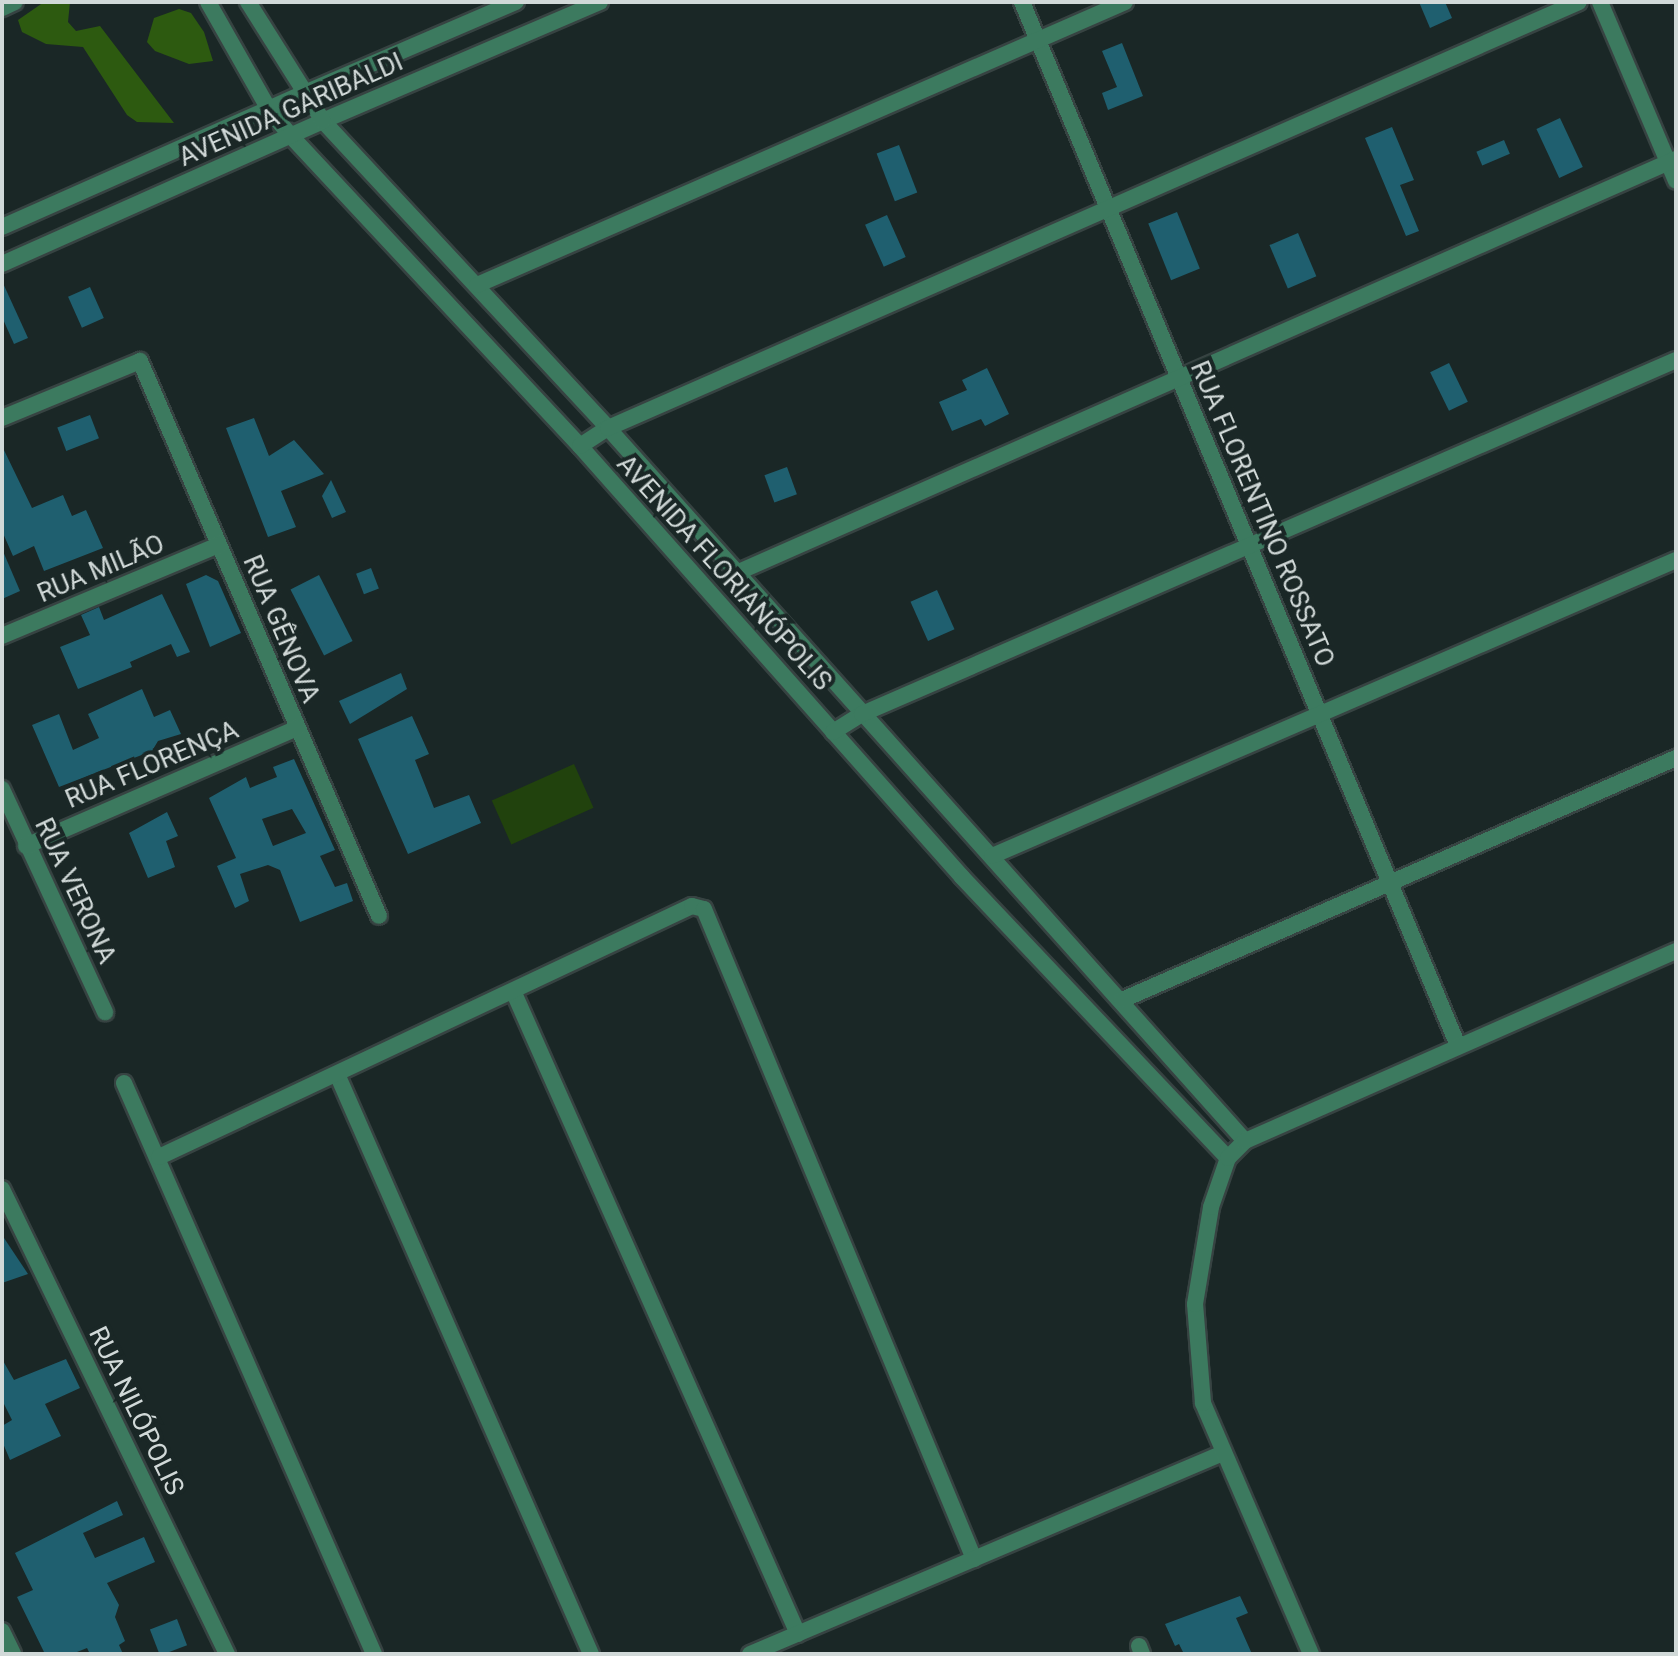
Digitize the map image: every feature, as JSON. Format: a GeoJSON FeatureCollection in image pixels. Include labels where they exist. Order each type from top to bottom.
{"type":"FeatureCollection","features":[{"type":"Feature","properties":{"kind":"street"},"geometry":{"type":"LineString","coordinates":[[2,8],[15,2]]}},
{"type":"Feature","properties":{"kind":"street","name":"AVENIDA FLORIANÓPOLIS"},"geometry":{"type":"LineString","coordinates":[[208,2],[270,111],[290,135],[580,446],[833,732],[1228,1158]]}},
{"type":"Feature","properties":{"kind":"street","name":"AVENIDA FLORIANÓPOLIS"},"geometry":{"type":"LineString","coordinates":[[248,2],[302,94],[323,121],[608,428],[734,574],[1122,1000],[1245,1141]]}},
{"type":"Feature","properties":{"kind":"street","name":"AVENIDA GARIBALDI"},"geometry":{"type":"LineString","coordinates":[[2,227],[516,2]]}},
{"type":"Feature","properties":{"kind":"street","name":"AVENIDA GARIBALDI"},"geometry":{"type":"LineString","coordinates":[[2,264],[290,135],[600,2]]}},
{"type":"Feature","properties":{"kind":"street","name":"RUA FLORENTINO ROSSATO"},"geometry":{"type":"LineString","coordinates":[[1022,2],[1458,1046]]}},
{"type":"Feature","properties":{"kind":"street"},"geometry":{"type":"LineString","coordinates":[[477,285],[1125,2]]}},
{"type":"Feature","properties":{"kind":"street"},"geometry":{"type":"LineString","coordinates":[[580,446],[608,428],[1579,2]]}},
{"type":"Feature","properties":{"kind":"street"},"geometry":{"type":"LineString","coordinates":[[1600,2],[1672,160],[1676,181]]}},
{"type":"Feature","properties":{"kind":"street"},"geometry":{"type":"LineString","coordinates":[[734,574],[1672,160]]}},
{"type":"Feature","properties":{"kind":"street"},"geometry":{"type":"LineString","coordinates":[[833,732],[862,714],[1676,360]]}},
{"type":"Feature","properties":{"kind":"street","name":"RUA GÊNOVA"},"geometry":{"type":"LineString","coordinates":[[2,418],[140,361],[379,916]]}},
{"type":"Feature","properties":{"kind":"street","name":"RUA MILÃO"},"geometry":{"type":"LineString","coordinates":[[2,636],[219,545]]}},
{"type":"Feature","properties":{"kind":"street"},"geometry":{"type":"LineString","coordinates":[[992,856],[1676,560]]}},
{"type":"Feature","properties":{"kind":"street","name":"RUA FLORENÇA"},"geometry":{"type":"LineString","coordinates":[[26,846],[298,728]]}},
{"type":"Feature","properties":{"kind":"street"},"geometry":{"type":"LineString","coordinates":[[1122,1000],[1676,758]]}},
{"type":"Feature","properties":{"kind":"street","name":"RUA VERONA"},"geometry":{"type":"LineString","coordinates":[[2,789],[105,1012]]}},
{"type":"Feature","properties":{"kind":"street"},"geometry":{"type":"LineString","coordinates":[[159,1157],[514,993],[692,906],[710,915],[974,1559]]}},
{"type":"Feature","properties":{"kind":"street"},"geometry":{"type":"LineString","coordinates":[[1311,1654],[1279,1586],[1203,1403],[1195,1304],[1211,1207],[1228,1158],[1245,1141],[1676,951]]}},
{"type":"Feature","properties":{"kind":"street"},"geometry":{"type":"LineString","coordinates":[[514,993],[798,1634]]}},
{"type":"Feature","properties":{"kind":"street"},"geometry":{"type":"LineString","coordinates":[[337,1074],[591,1654]]}},
{"type":"Feature","properties":{"kind":"street"},"geometry":{"type":"LineString","coordinates":[[124,1083],[374,1654]]}},
{"type":"Feature","properties":{"kind":"street","name":"RUA NILÓPOLIS"},"geometry":{"type":"LineString","coordinates":[[2,1189],[227,1654]]}},
{"type":"Feature","properties":{"kind":"street"},"geometry":{"type":"LineString","coordinates":[[750,1654],[1223,1453]]}},
{"type":"Feature","properties":{"kind":"street"},"geometry":{"type":"LineString","coordinates":[[2,1631],[13,1654]]}},
{"type":"Feature","properties":{"kind":"green space"},"geometry":{"type":"Polygon","coordinates":[[[44,2],[70,2],[68,22],[76,31],[100,26],[174,123],[137,122],[127,115],[83,47],[46,44],[22,32],[18,20],[44,2]]]}},
{"type":"Feature","properties":{"kind":"green space"},"geometry":{"type":"Polygon","coordinates":[[[179,9],[191,13],[204,32],[213,61],[189,64],[155,51],[147,42],[154,18],[179,9]]]}},
{"type":"Feature","properties":{"kind":"green space"},"geometry":{"type":"Polygon","coordinates":[[[574,764],[594,808],[511,844],[492,801],[574,764]]]}},
{"type":"Feature","properties":{"kind":"building"},"geometry":{"type":"Polygon","coordinates":[[[1419,2],[1445,2],[1452,18],[1430,28],[1419,2]]]}},
{"type":"Feature","properties":{"kind":"building"},"geometry":{"type":"Polygon","coordinates":[[[1122,43],[1143,96],[1108,110],[1102,93],[1117,87],[1102,51],[1122,43]]]}},
{"type":"Feature","properties":{"kind":"building"},"geometry":{"type":"Polygon","coordinates":[[[1560,118],[1583,167],[1559,178],[1536,129],[1560,118]]]}},
{"type":"Feature","properties":{"kind":"building"},"geometry":{"type":"Polygon","coordinates":[[[1392,127],[1414,180],[1400,185],[1419,231],[1406,236],[1365,138],[1392,127]]]}},
{"type":"Feature","properties":{"kind":"building"},"geometry":{"type":"Polygon","coordinates":[[[1504,140],[1510,154],[1482,166],[1476,152],[1504,140]]]}},
{"type":"Feature","properties":{"kind":"building"},"geometry":{"type":"Polygon","coordinates":[[[899,145],[917,193],[895,201],[877,154],[899,145]]]}},
{"type":"Feature","properties":{"kind":"building"},"geometry":{"type":"Polygon","coordinates":[[[1177,212],[1200,269],[1171,280],[1148,224],[1177,212]]]}},
{"type":"Feature","properties":{"kind":"building"},"geometry":{"type":"Polygon","coordinates":[[[887,215],[906,257],[884,267],[865,225],[887,215]]]}},
{"type":"Feature","properties":{"kind":"building"},"geometry":{"type":"Polygon","coordinates":[[[1298,233],[1316,276],[1288,288],[1269,245],[1298,233]]]}},
{"type":"Feature","properties":{"kind":"building"},"geometry":{"type":"Polygon","coordinates":[[[2,281],[28,338],[14,344],[2,317],[2,281]]]}},
{"type":"Feature","properties":{"kind":"building"},"geometry":{"type":"Polygon","coordinates":[[[90,287],[104,318],[82,328],[68,297],[90,287]]]}},
{"type":"Feature","properties":{"kind":"building"},"geometry":{"type":"Polygon","coordinates":[[[1449,363],[1468,402],[1449,411],[1430,372],[1449,363]]]}},
{"type":"Feature","properties":{"kind":"building"},"geometry":{"type":"Polygon","coordinates":[[[987,368],[1009,414],[985,426],[981,419],[952,431],[939,402],[967,390],[962,380],[987,368]]]}},
{"type":"Feature","properties":{"kind":"building"},"geometry":{"type":"Polygon","coordinates":[[[90,415],[99,438],[66,451],[57,428],[90,415]]]}},
{"type":"Feature","properties":{"kind":"building"},"geometry":{"type":"Polygon","coordinates":[[[254,418],[269,456],[294,440],[324,474],[281,491],[296,527],[268,537],[226,428],[254,418]]]}},
{"type":"Feature","properties":{"kind":"building"},"geometry":{"type":"Polygon","coordinates":[[[2,446],[32,508],[63,495],[72,516],[86,510],[103,548],[44,571],[34,546],[13,556],[2,531],[2,446]]]}},
{"type":"Feature","properties":{"kind":"building"},"geometry":{"type":"Polygon","coordinates":[[[787,467],[797,494],[774,502],[764,475],[787,467]]]}},
{"type":"Feature","properties":{"kind":"building"},"geometry":{"type":"Polygon","coordinates":[[[331,480],[346,512],[332,518],[322,496],[331,480]]]}},
{"type":"Feature","properties":{"kind":"building"},"geometry":{"type":"Polygon","coordinates":[[[2,549],[20,591],[2,599],[2,549]]]}},
{"type":"Feature","properties":{"kind":"building"},"geometry":{"type":"Polygon","coordinates":[[[371,568],[379,589],[364,594],[356,574],[371,568]]]}},
{"type":"Feature","properties":{"kind":"building"},"geometry":{"type":"Polygon","coordinates":[[[206,575],[218,581],[241,633],[210,647],[186,584],[206,575]]]}},
{"type":"Feature","properties":{"kind":"building"},"geometry":{"type":"Polygon","coordinates":[[[319,575],[353,641],[324,655],[290,590],[319,575]]]}},
{"type":"Feature","properties":{"kind":"building"},"geometry":{"type":"Polygon","coordinates":[[[937,590],[954,629],[928,641],[911,602],[937,590]]]}},
{"type":"Feature","properties":{"kind":"building"},"geometry":{"type":"Polygon","coordinates":[[[162,594],[190,652],[177,657],[171,644],[130,662],[132,667],[78,689],[60,647],[90,635],[81,615],[99,607],[104,620],[162,594]]]}},
{"type":"Feature","properties":{"kind":"building"},"geometry":{"type":"Polygon","coordinates":[[[401,673],[407,689],[350,724],[339,701],[401,673]]]}},
{"type":"Feature","properties":{"kind":"building"},"geometry":{"type":"Polygon","coordinates":[[[142,689],[154,717],[170,710],[181,734],[158,741],[152,751],[59,787],[32,725],[59,714],[73,750],[99,738],[88,714],[142,689]]]}},
{"type":"Feature","properties":{"kind":"building"},"geometry":{"type":"Polygon","coordinates":[[[412,716],[429,754],[415,760],[434,808],[469,795],[481,823],[408,854],[358,739],[412,716]]]}},
{"type":"Feature","properties":{"kind":"building"},"geometry":{"type":"Polygon","coordinates":[[[294,759],[335,850],[320,856],[335,887],[347,883],[353,901],[300,922],[280,870],[268,865],[240,874],[249,901],[235,908],[217,866],[236,858],[209,798],[246,777],[250,788],[277,777],[273,767],[294,759]],[[292,809],[262,819],[273,846],[306,833],[292,809]]]}},
{"type":"Feature","properties":{"kind":"building"},"geometry":{"type":"Polygon","coordinates":[[[167,812],[178,836],[166,841],[175,867],[148,878],[129,833],[167,812]]]}},
{"type":"Feature","properties":{"kind":"building"},"geometry":{"type":"Polygon","coordinates":[[[2,1235],[28,1274],[2,1283],[2,1235]]]}},
{"type":"Feature","properties":{"kind":"building"},"geometry":{"type":"Polygon","coordinates":[[[2,1359],[14,1380],[66,1359],[80,1388],[45,1404],[61,1436],[10,1460],[2,1441],[2,1426],[12,1420],[2,1400],[2,1359]]]}},
{"type":"Feature","properties":{"kind":"building"},"geometry":{"type":"Polygon","coordinates":[[[117,1501],[123,1515],[83,1533],[95,1558],[144,1537],[155,1562],[107,1583],[119,1605],[115,1617],[125,1641],[119,1645],[123,1654],[90,1654],[87,1648],[72,1654],[45,1654],[17,1597],[33,1590],[15,1553],[117,1501]]]}},
{"type":"Feature","properties":{"kind":"building"},"geometry":{"type":"Polygon","coordinates":[[[1240,1596],[1248,1613],[1236,1618],[1252,1654],[1184,1654],[1179,1644],[1175,1646],[1165,1624],[1240,1596]]]}},
{"type":"Feature","properties":{"kind":"building"},"geometry":{"type":"Polygon","coordinates":[[[177,1619],[187,1645],[159,1654],[150,1629],[177,1619]]]}}]}
